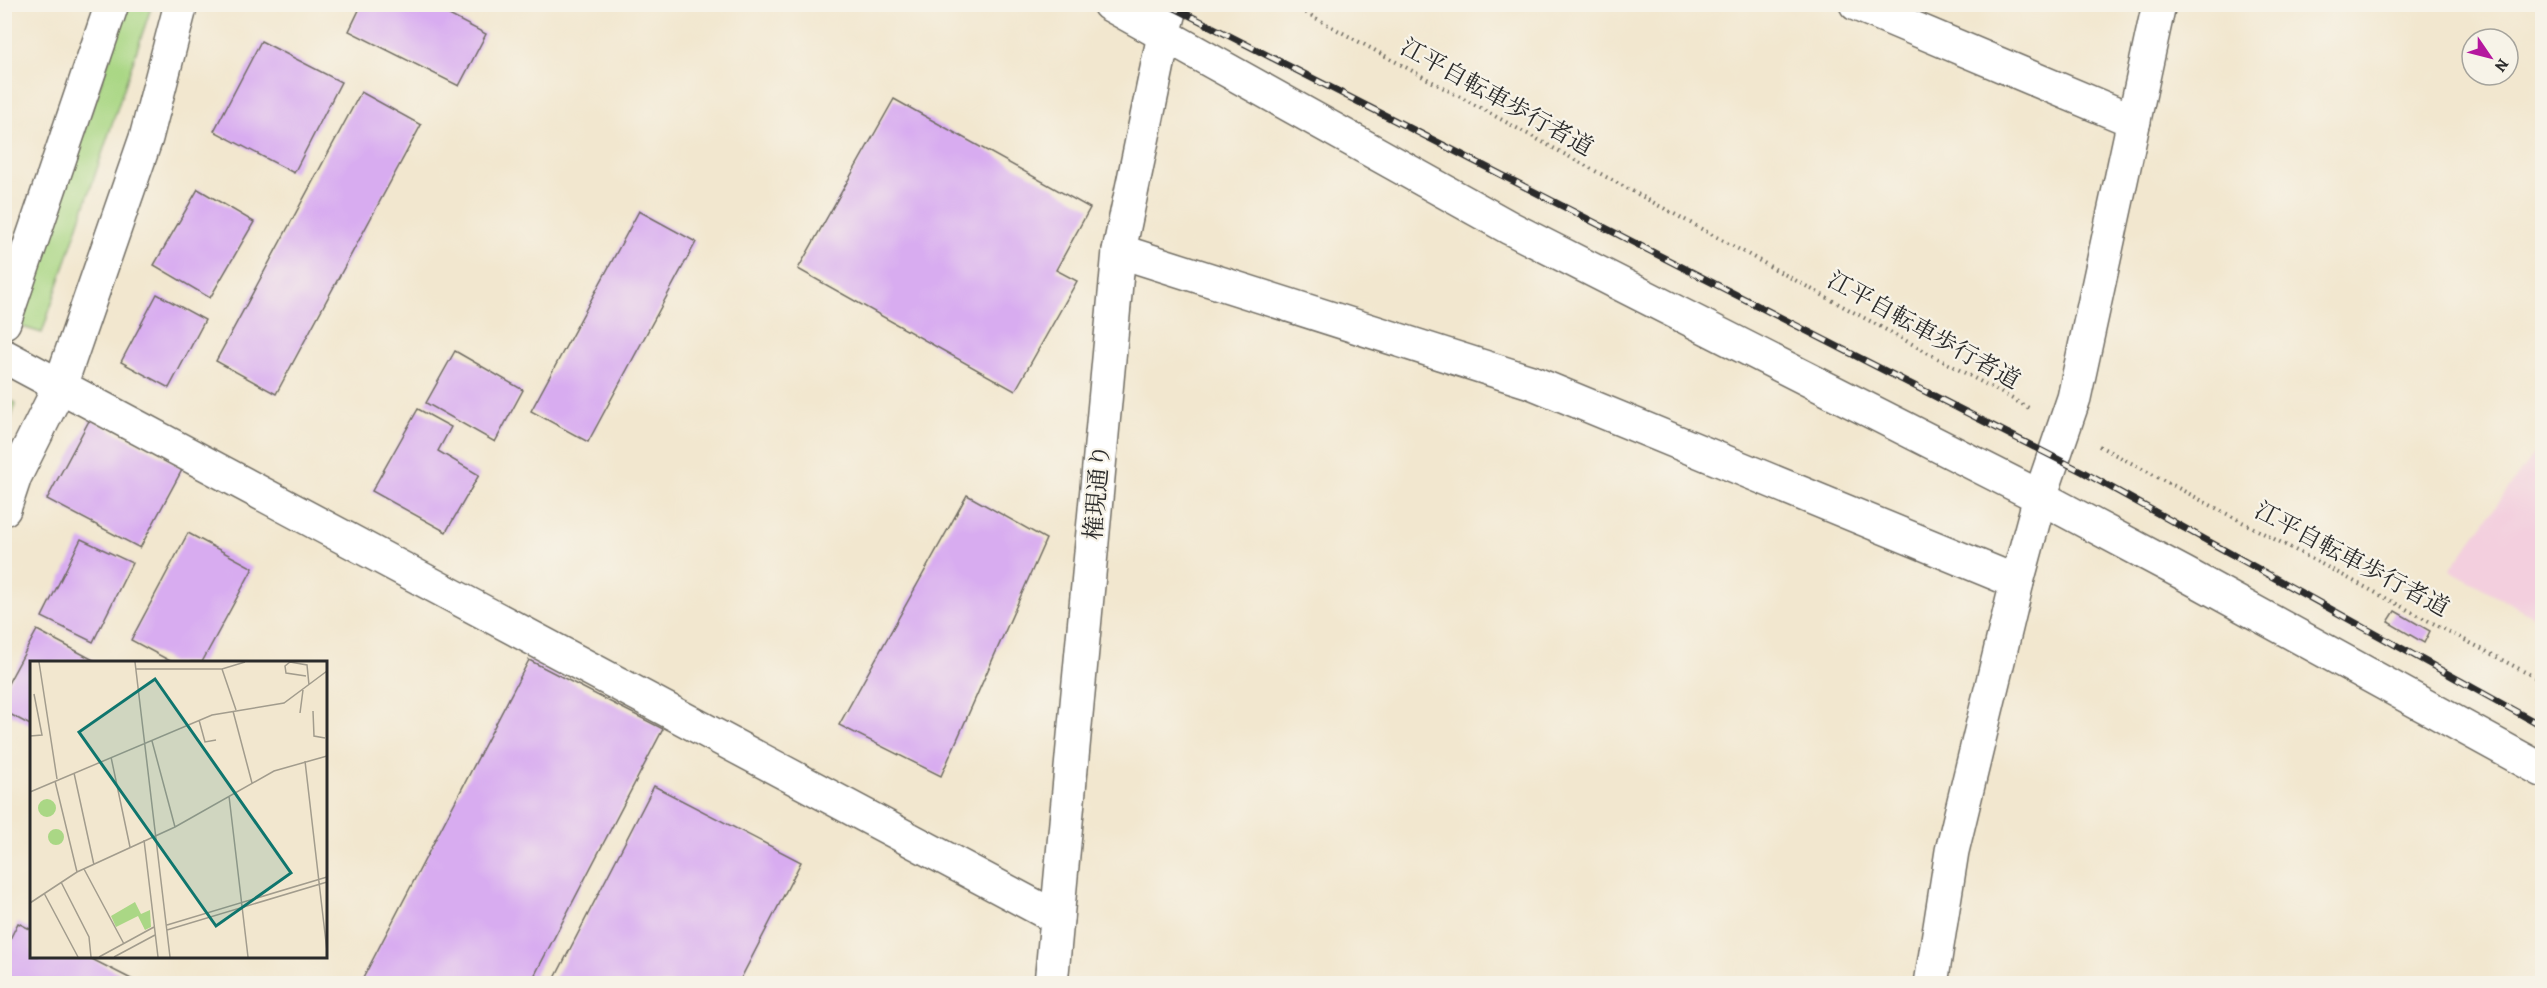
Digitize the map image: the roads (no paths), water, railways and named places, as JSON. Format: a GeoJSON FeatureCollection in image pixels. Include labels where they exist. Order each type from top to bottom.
{"type":"FeatureCollection","features":[{"type":"Feature","properties":{"kind":"street"},"geometry":{"type":"LineString","coordinates":[[4,322],[112,4]]}},
{"type":"Feature","properties":{"kind":"street"},"geometry":{"type":"LineString","coordinates":[[4,509],[15,476],[60,386],[146,138],[181,4]]}},
{"type":"Feature","properties":{"kind":"street"},"geometry":{"type":"LineString","coordinates":[[1109,4],[1168,20],[1510,228],[2040,497],[2542,770]]}},
{"type":"Feature","properties":{"kind":"street"},"geometry":{"type":"LineString","coordinates":[[1856,4],[2133,121]]}},
{"type":"Feature","properties":{"kind":"street"},"geometry":{"type":"LineString","coordinates":[[1932,984],[1952,851],[2017,582],[2040,497],[2074,398],[2159,4]]}},
{"type":"Feature","properties":{"kind":"street","name":"権現通り"},"geometry":{"type":"LineString","coordinates":[[1051,984],[1119,251],[1168,20]]}},
{"type":"Feature","properties":{"kind":"street"},"geometry":{"type":"LineString","coordinates":[[1119,251],[1531,382],[2017,582]]}},
{"type":"Feature","properties":{"kind":"street"},"geometry":{"type":"LineString","coordinates":[[4,356],[1057,918]]}},
{"type":"Feature","properties":{"kind":"railway"},"geometry":{"type":"LineString","coordinates":[[1167,4],[2083,472],[2542,726]]}}]}
